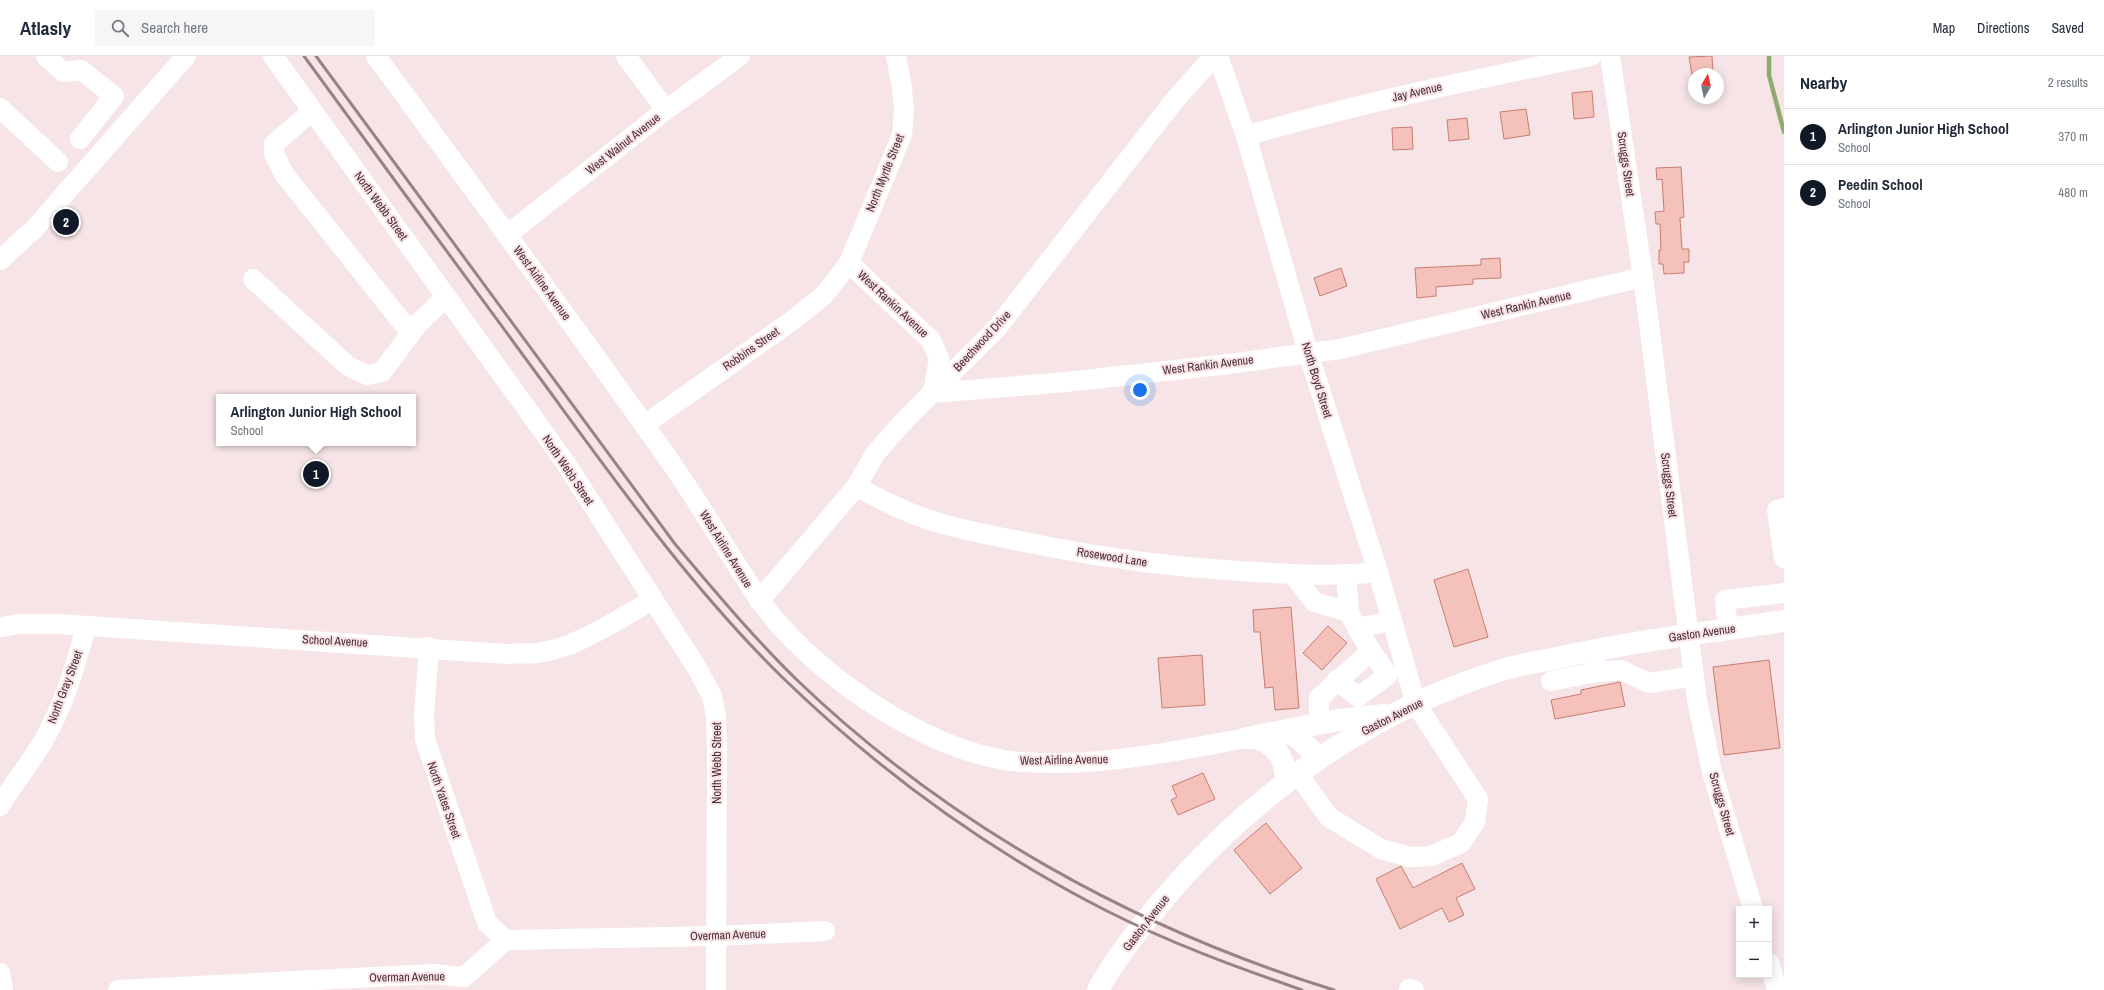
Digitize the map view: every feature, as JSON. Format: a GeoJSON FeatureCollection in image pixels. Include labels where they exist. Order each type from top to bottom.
{"type":"FeatureCollection","features":[{"type":"Feature","properties":{"kind":"main road","name":"Gaston Avenue"},"geometry":{"type":"LineString","coordinates":[[1098,990],[1113,964],[1135,935],[1182,877],[1225,833],[1292,778],[1319,758],[1359,734],[1408,708],[1504,670],[1593,650],[1688,634],[1784,621]]}},
{"type":"Feature","properties":{"kind":"main road"},"geometry":{"type":"LineString","coordinates":[[1247,738],[1319,723],[1370,718],[1408,708]]}},
{"type":"Feature","properties":{"kind":"main road"},"geometry":{"type":"LineString","coordinates":[[1277,732],[1295,735],[1319,758]]}},
{"type":"Feature","properties":{"kind":"main road"},"geometry":{"type":"LineString","coordinates":[[1247,738],[1264,740],[1277,752],[1286,771],[1292,778]]}},
{"type":"Feature","properties":{"kind":"street"},"geometry":{"type":"LineString","coordinates":[[46,56],[63,72],[81,70],[114,96],[80,139]]}},
{"type":"Feature","properties":{"kind":"street"},"geometry":{"type":"LineString","coordinates":[[0,260],[34,229],[186,56]]}},
{"type":"Feature","properties":{"kind":"street","name":"North Webb Street"},"geometry":{"type":"LineString","coordinates":[[273,56],[565,462],[698,668],[712,696],[716,716],[716,990]]}},
{"type":"Feature","properties":{"kind":"street","name":"West Airline Avenue"},"geometry":{"type":"LineString","coordinates":[[376,56],[683,479],[759,601],[786,632],[862,697],[914,730],[956,747],[995,758],[1031,763],[1093,762],[1156,755],[1247,738]]}},
{"type":"Feature","properties":{"kind":"street"},"geometry":{"type":"LineString","coordinates":[[626,56],[666,110]]}},
{"type":"Feature","properties":{"kind":"street","name":"West Walnut Avenue"},"geometry":{"type":"LineString","coordinates":[[507,235],[666,110],[740,56]]}},
{"type":"Feature","properties":{"kind":"street","name":"North Myrtle Street"},"geometry":{"type":"LineString","coordinates":[[849,263],[902,135],[904,111],[902,88],[896,56]]}},
{"type":"Feature","properties":{"kind":"street","name":"Beechwood Drive"},"geometry":{"type":"LineString","coordinates":[[759,601],[856,487],[875,454],[902,422],[997,328],[1174,101],[1214,56]]}},
{"type":"Feature","properties":{"kind":"street","name":"North Boyd Street"},"geometry":{"type":"LineString","coordinates":[[1218,56],[1246,136],[1308,352],[1378,572],[1392,621],[1397,671],[1408,708],[1478,799],[1475,822],[1461,843],[1431,856],[1410,857],[1381,849],[1329,816],[1292,778]]}},
{"type":"Feature","properties":{"kind":"street","name":"Jay Avenue"},"geometry":{"type":"LineString","coordinates":[[1246,136],[1352,107],[1452,84],[1591,56]]}},
{"type":"Feature","properties":{"kind":"street","name":"Scruggs Street"},"geometry":{"type":"LineString","coordinates":[[1610,56],[1643,278],[1694,676],[1712,772],[1752,906]]}},
{"type":"Feature","properties":{"kind":"street"},"geometry":{"type":"LineString","coordinates":[[0,108],[58,162]]}},
{"type":"Feature","properties":{"kind":"street"},"geometry":{"type":"LineString","coordinates":[[312,110],[274,144],[274,154],[284,174],[405,326],[417,324]]}},
{"type":"Feature","properties":{"kind":"street","name":"West Rankin Avenue"},"geometry":{"type":"LineString","coordinates":[[849,263],[931,340],[939,358],[933,393],[1074,381],[1229,364],[1308,352],[1340,349],[1643,278]]}},
{"type":"Feature","properties":{"kind":"street","name":"Robbins Street"},"geometry":{"type":"LineString","coordinates":[[644,425],[793,320],[825,294],[849,263]]}},
{"type":"Feature","properties":{"kind":"street"},"geometry":{"type":"LineString","coordinates":[[253,279],[348,366],[367,375],[382,372],[417,324],[446,297]]}},
{"type":"Feature","properties":{"kind":"street","name":"Rosewood Lane"},"geometry":{"type":"LineString","coordinates":[[856,487],[894,506],[936,522],[982,534],[1112,558],[1184,568],[1293,574],[1346,575],[1378,572]]}},
{"type":"Feature","properties":{"kind":"street"},"geometry":{"type":"LineString","coordinates":[[1784,508],[1777,510],[1784,558]]}},
{"type":"Feature","properties":{"kind":"street"},"geometry":{"type":"LineString","coordinates":[[1293,574],[1314,602],[1353,620],[1392,621]]}},
{"type":"Feature","properties":{"kind":"street"},"geometry":{"type":"LineString","coordinates":[[1346,575],[1353,620],[1371,651],[1397,671],[1358,696]]}},
{"type":"Feature","properties":{"kind":"street"},"geometry":{"type":"LineString","coordinates":[[1728,629],[1725,600],[1784,593]]}},
{"type":"Feature","properties":{"kind":"street","name":"School Avenue"},"geometry":{"type":"LineString","coordinates":[[2,627],[58,624],[429,647],[506,654],[537,653],[561,648],[583,638],[653,600]]}},
{"type":"Feature","properties":{"kind":"street","name":"North Gray Street"},"geometry":{"type":"LineString","coordinates":[[0,806],[46,737],[61,705],[75,668],[86,626]]}},
{"type":"Feature","properties":{"kind":"street","name":"North Yates Street"},"geometry":{"type":"LineString","coordinates":[[429,647],[424,715],[426,745],[487,923],[506,940]]}},
{"type":"Feature","properties":{"kind":"street"},"geometry":{"type":"LineString","coordinates":[[1593,650],[1597,672]]}},
{"type":"Feature","properties":{"kind":"street"},"geometry":{"type":"LineString","coordinates":[[1319,723],[1319,698],[1371,651]]}},
{"type":"Feature","properties":{"kind":"street"},"geometry":{"type":"LineString","coordinates":[[1551,681],[1597,672],[1620,670],[1649,683],[1694,676]]}},
{"type":"Feature","properties":{"kind":"street"},"geometry":{"type":"LineString","coordinates":[[1338,680],[1358,696],[1370,718]]}},
{"type":"Feature","properties":{"kind":"street","name":"Overman Avenue"},"geometry":{"type":"LineString","coordinates":[[118,990],[434,974],[460,984],[506,940],[716,936],[825,931]]}},
{"type":"Feature","properties":{"kind":"street"},"geometry":{"type":"LineString","coordinates":[[0,973],[2,990]]}},
{"type":"Feature","properties":{"kind":"street"},"geometry":{"type":"LineString","coordinates":[[1772,973],[1777,990]]}},
{"type":"Feature","properties":{"kind":"building"},"geometry":{"type":"Polygon","coordinates":[[[1712,56],[1713,68],[1691,68],[1689,57],[1712,56]]]}},
{"type":"Feature","properties":{"kind":"building"},"geometry":{"type":"Polygon","coordinates":[[[1592,91],[1594,117],[1574,119],[1572,93],[1592,91]]]}},
{"type":"Feature","properties":{"kind":"building"},"geometry":{"type":"Polygon","coordinates":[[[1526,109],[1530,135],[1504,139],[1500,112],[1526,109]]]}},
{"type":"Feature","properties":{"kind":"building"},"geometry":{"type":"Polygon","coordinates":[[[1467,118],[1469,139],[1449,141],[1447,120],[1467,118]]]}},
{"type":"Feature","properties":{"kind":"building"},"geometry":{"type":"Polygon","coordinates":[[[1412,127],[1413,149],[1393,150],[1392,128],[1412,127]]]}},
{"type":"Feature","properties":{"kind":"building"},"geometry":{"type":"Polygon","coordinates":[[[1681,167],[1684,217],[1680,218],[1682,249],[1689,249],[1689,262],[1684,262],[1684,273],[1664,274],[1663,264],[1659,264],[1659,250],[1661,250],[1660,224],[1656,224],[1655,212],[1664,211],[1662,179],[1657,180],[1656,168],[1681,167]]]}},
{"type":"Feature","properties":{"kind":"building"},"geometry":{"type":"Polygon","coordinates":[[[1500,258],[1501,278],[1473,279],[1473,284],[1436,287],[1436,296],[1417,298],[1415,268],[1481,265],[1481,259],[1500,258]]]}},
{"type":"Feature","properties":{"kind":"building"},"geometry":{"type":"Polygon","coordinates":[[[1341,268],[1347,286],[1320,296],[1314,278],[1341,268]]]}},
{"type":"Feature","properties":{"kind":"building"},"geometry":{"type":"Polygon","coordinates":[[[1468,569],[1488,637],[1454,647],[1434,580],[1468,569]]]}},
{"type":"Feature","properties":{"kind":"building"},"geometry":{"type":"Polygon","coordinates":[[[1291,607],[1299,708],[1275,710],[1273,687],[1265,688],[1260,632],[1254,632],[1253,610],[1291,607]]]}},
{"type":"Feature","properties":{"kind":"building"},"geometry":{"type":"Polygon","coordinates":[[[1328,626],[1347,643],[1322,670],[1303,653],[1328,626]]]}},
{"type":"Feature","properties":{"kind":"building"},"geometry":{"type":"Polygon","coordinates":[[[1202,655],[1205,705],[1162,708],[1158,658],[1202,655]]]}},
{"type":"Feature","properties":{"kind":"building"},"geometry":{"type":"Polygon","coordinates":[[[1769,660],[1780,748],[1724,755],[1713,667],[1769,660]]]}},
{"type":"Feature","properties":{"kind":"building"},"geometry":{"type":"Polygon","coordinates":[[[1620,682],[1625,706],[1555,719],[1551,700],[1581,694],[1581,690],[1620,682]]]}},
{"type":"Feature","properties":{"kind":"building"},"geometry":{"type":"Polygon","coordinates":[[[1203,773],[1215,799],[1178,815],[1171,800],[1177,797],[1172,786],[1203,773]]]}},
{"type":"Feature","properties":{"kind":"building"},"geometry":{"type":"Polygon","coordinates":[[[1266,823],[1302,868],[1270,894],[1234,850],[1266,823]]]}},
{"type":"Feature","properties":{"kind":"building"},"geometry":{"type":"Polygon","coordinates":[[[1462,863],[1475,889],[1456,898],[1464,915],[1449,922],[1442,908],[1400,929],[1376,879],[1401,866],[1413,888],[1462,863]]]}},
{"type":"Feature","properties":{"kind":"waterway"},"geometry":{"type":"LineString","coordinates":[[1769,56],[1769,75],[1784,132]]}},
{"type":"Feature","properties":{"kind":"railway"},"geometry":{"type":"LineString","coordinates":[[304,56],[454,262],[658,536],[718,609],[750,644],[819,712],[857,745],[936,806],[978,835],[1063,888],[1155,934],[1302,990]]}},
{"type":"Feature","properties":{"kind":"railway"},"geometry":{"type":"LineString","coordinates":[[316,56],[675,544],[749,630],[797,680],[855,732],[916,781],[981,825],[1047,866],[1116,903],[1187,936],[1260,965],[1334,990]]}},
{"type":"Feature","properties":{"kind":"place","name":"Peedin School"},"geometry":{"type":"Point","coordinates":[66,222]}},
{"type":"Feature","properties":{"kind":"place","name":"Arlington Junior High School"},"geometry":{"type":"Point","coordinates":[316,474]}}]}
